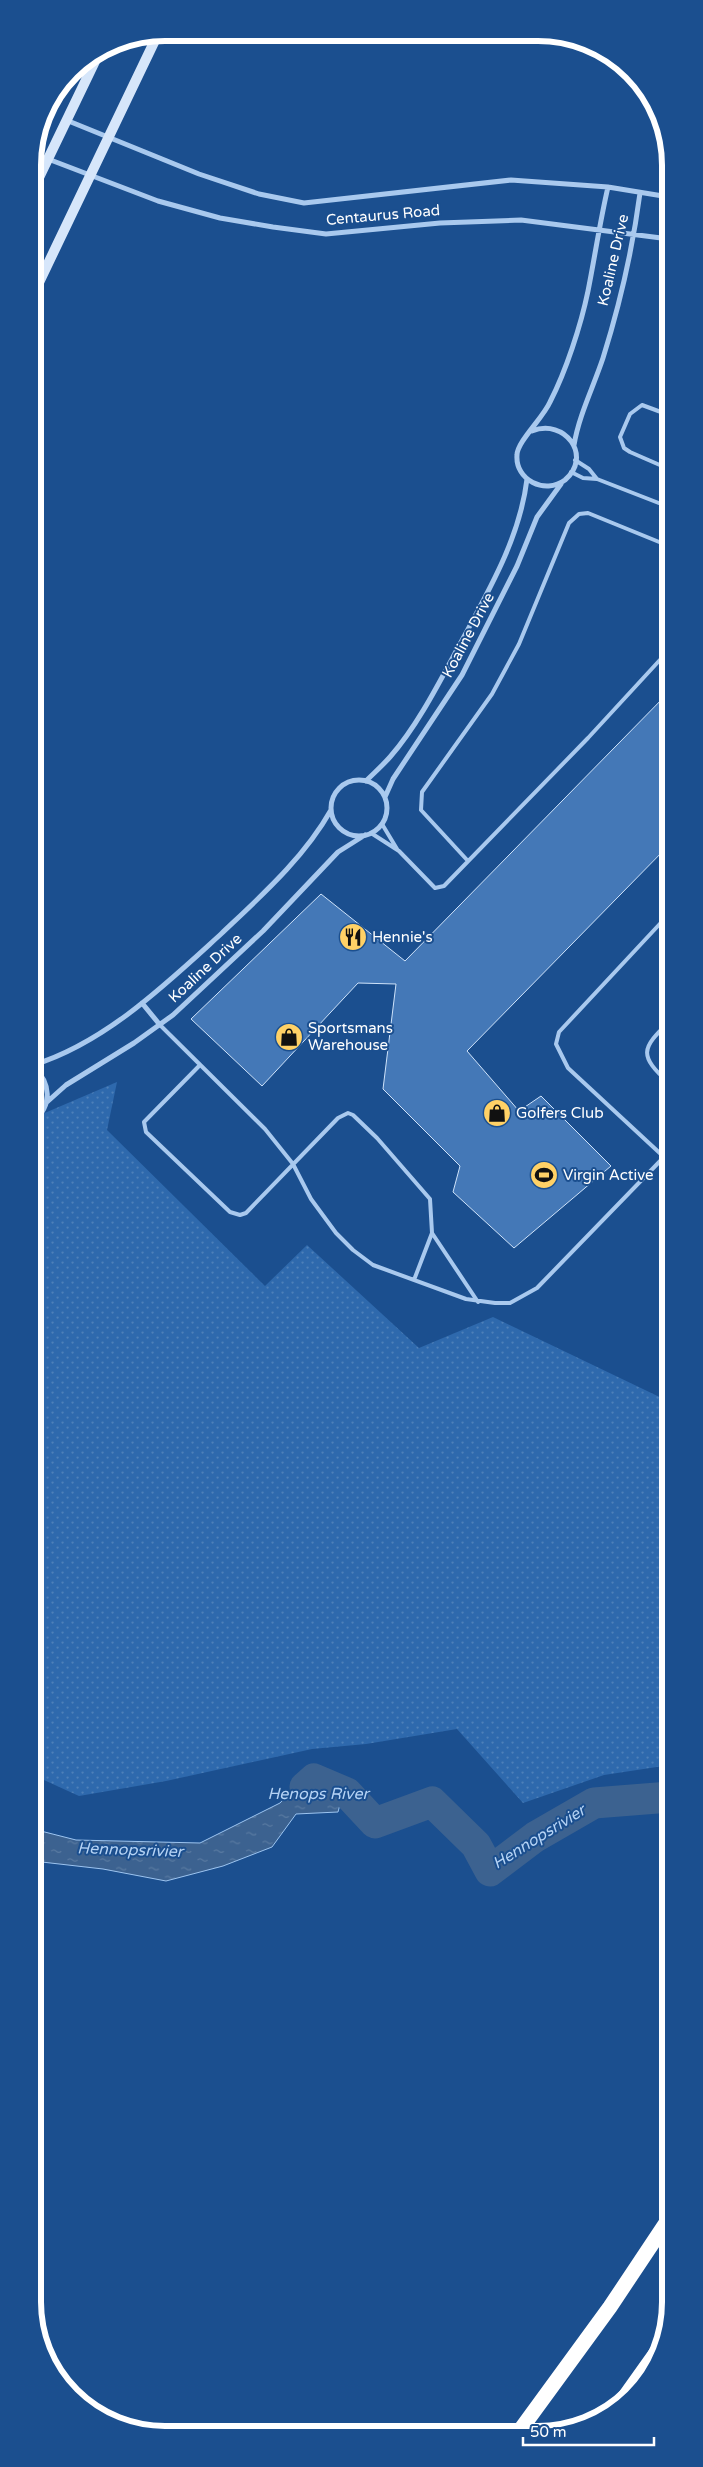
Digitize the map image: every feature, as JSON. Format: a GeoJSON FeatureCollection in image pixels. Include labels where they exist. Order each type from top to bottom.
{"type":"FeatureCollection","features":[{"type":"Feature","properties":{"kind":"highway"},"geometry":{"type":"LineString","coordinates":[[523,2426],[610,2307],[661,2231]]}},
{"type":"Feature","properties":{"kind":"main road"},"geometry":{"type":"LineString","coordinates":[[42,277],[154,42]]}},
{"type":"Feature","properties":{"kind":"main road"},"geometry":{"type":"LineString","coordinates":[[42,171],[94,64]]}},
{"type":"Feature","properties":{"kind":"street","name":"Centaurus Road"},"geometry":{"type":"LineString","coordinates":[[66,120],[110,136],[199,174],[260,194],[304,202],[511,180],[608,187],[662,197]]}},
{"type":"Feature","properties":{"kind":"street","name":"Centaurus Road"},"geometry":{"type":"LineString","coordinates":[[48,159],[158,201],[220,218],[326,234],[440,223],[521,220],[662,238]]}},
{"type":"Feature","properties":{"kind":"street","name":"Koaline Drive"},"geometry":{"type":"LineString","coordinates":[[532,431],[544,416],[560,382],[588,292],[598,229],[608,187]]}},
{"type":"Feature","properties":{"kind":"street","name":"Koaline Drive"},"geometry":{"type":"LineString","coordinates":[[574,446],[577,426],[603,358],[634,235],[640,193]]}},
{"type":"Feature","properties":{"kind":"street"},"geometry":{"type":"LineString","coordinates":[[548,428],[556,429],[563,433],[574,446],[575,460],[571,472],[564,480],[546,486],[527,479],[517,464],[519,445],[532,431],[548,428]]}},
{"type":"Feature","properties":{"kind":"street","name":"Koaline Drive"},"geometry":{"type":"LineString","coordinates":[[366,781],[391,756],[428,702],[451,662],[496,577],[520,515],[527,479]]}},
{"type":"Feature","properties":{"kind":"street","name":"Koaline Drive"},"geometry":{"type":"LineString","coordinates":[[385,797],[394,779],[462,675],[517,566],[537,517],[548,499],[564,480]]}},
{"type":"Feature","properties":{"kind":"street"},"geometry":{"type":"LineString","coordinates":[[357,780],[366,781],[380,790],[385,797],[387,807],[382,824],[371,833],[355,835],[338,826],[331,810],[332,801],[341,786],[357,780]]}},
{"type":"Feature","properties":{"kind":"street","name":"Koaline Drive"},"geometry":{"type":"LineString","coordinates":[[42,1063],[60,1057],[142,1003],[181,971],[251,905],[316,836],[331,810]]}},
{"type":"Feature","properties":{"kind":"street","name":"Koaline Drive"},"geometry":{"type":"LineString","coordinates":[[47,1102],[66,1085],[160,1025],[263,931],[338,852],[365,835]]}},
{"type":"Feature","properties":{"kind":"street"},"geometry":{"type":"LineString","coordinates":[[142,1003],[160,1025]]}},
{"type":"Feature","properties":{"kind":"street","name":"Koaline Drive"},"geometry":{"type":"LineString","coordinates":[[42,1075],[48,1094],[47,1102],[42,1113]]}},
{"type":"Feature","properties":{"kind":"lane"},"geometry":{"type":"LineString","coordinates":[[662,412],[642,405],[630,414],[620,437],[624,448],[662,466]]}},
{"type":"Feature","properties":{"kind":"lane"},"geometry":{"type":"LineString","coordinates":[[575,460],[588,469],[597,479]]}},
{"type":"Feature","properties":{"kind":"lane"},"geometry":{"type":"LineString","coordinates":[[571,472],[583,478],[597,479],[662,504]]}},
{"type":"Feature","properties":{"kind":"lane"},"geometry":{"type":"LineString","coordinates":[[468,861],[420,810],[422,792],[496,687],[519,644],[569,523],[579,514],[588,512],[662,543]]}},
{"type":"Feature","properties":{"kind":"lane"},"geometry":{"type":"LineString","coordinates":[[371,833],[398,851],[438,889],[444,886],[588,738],[662,659]]}},
{"type":"Feature","properties":{"kind":"lane"},"geometry":{"type":"LineString","coordinates":[[382,824],[398,851]]}},
{"type":"Feature","properties":{"kind":"lane"},"geometry":{"type":"LineString","coordinates":[[662,922],[559,1032],[556,1044],[568,1068],[662,1155]]}},
{"type":"Feature","properties":{"kind":"lane"},"geometry":{"type":"LineString","coordinates":[[160,1025],[265,1130],[293,1164],[311,1199],[336,1233],[353,1250],[373,1265],[478,1302],[510,1302],[537,1288],[662,1160]]}},
{"type":"Feature","properties":{"kind":"lane"},"geometry":{"type":"LineString","coordinates":[[662,1029],[649,1041],[647,1054],[657,1072],[662,1076]]}},
{"type":"Feature","properties":{"kind":"lane"},"geometry":{"type":"LineString","coordinates":[[200,1065],[144,1122],[146,1132],[230,1212],[240,1215],[246,1214],[338,1118],[348,1113],[353,1115],[377,1138],[430,1199],[432,1233],[414,1280]]}},
{"type":"Feature","properties":{"kind":"lane"},"geometry":{"type":"LineString","coordinates":[[432,1233],[478,1302]]}},
{"type":"Feature","properties":{"kind":"shaded area"},"geometry":{"type":"Polygon","coordinates":[[[117,1082],[107,1130],[265,1286],[307,1245],[419,1348],[493,1317],[661,1398],[661,1766],[604,1775],[523,1803],[457,1729],[366,1744],[312,1749],[166,1781],[79,1796],[41,1779],[42,1114],[117,1082]]]}},
{"type":"Feature","properties":{"kind":"water","name":"Henops River"},"geometry":{"type":"Polygon","coordinates":[[[311,1770],[345,1785],[338,1812],[296,1814],[272,1847],[223,1866],[166,1881],[103,1869],[41,1862],[41,1831],[76,1840],[200,1843],[280,1803],[311,1770]]]}},
{"type":"Feature","properties":{"kind":"building"},"geometry":{"type":"Polygon","coordinates":[[[662,699],[662,852],[467,1051],[519,1111],[541,1096],[611,1166],[514,1248],[453,1192],[460,1166],[383,1089],[396,984],[358,983],[262,1086],[191,1019],[321,894],[405,961],[662,699]]]}},
{"type":"Feature","properties":{"kind":"waterway","name":"Hennopsrivier"},"geometry":{"type":"LineString","coordinates":[[305,1787],[314,1779],[347,1793],[375,1823],[432,1802],[476,1845],[490,1871],[535,1837],[594,1803],[661,1798]]}},
{"type":"Feature","properties":{"kind":"place","name":"Hennie's"},"geometry":{"type":"Point","coordinates":[353,937]}},
{"type":"Feature","properties":{"kind":"place","name":"Sportsmans Warehouse"},"geometry":{"type":"Point","coordinates":[289,1037]}},
{"type":"Feature","properties":{"kind":"place","name":"Golfers Club"},"geometry":{"type":"Point","coordinates":[497,1113]}},
{"type":"Feature","properties":{"kind":"place","name":"Virgin Active"},"geometry":{"type":"Point","coordinates":[544,1175]}}]}
